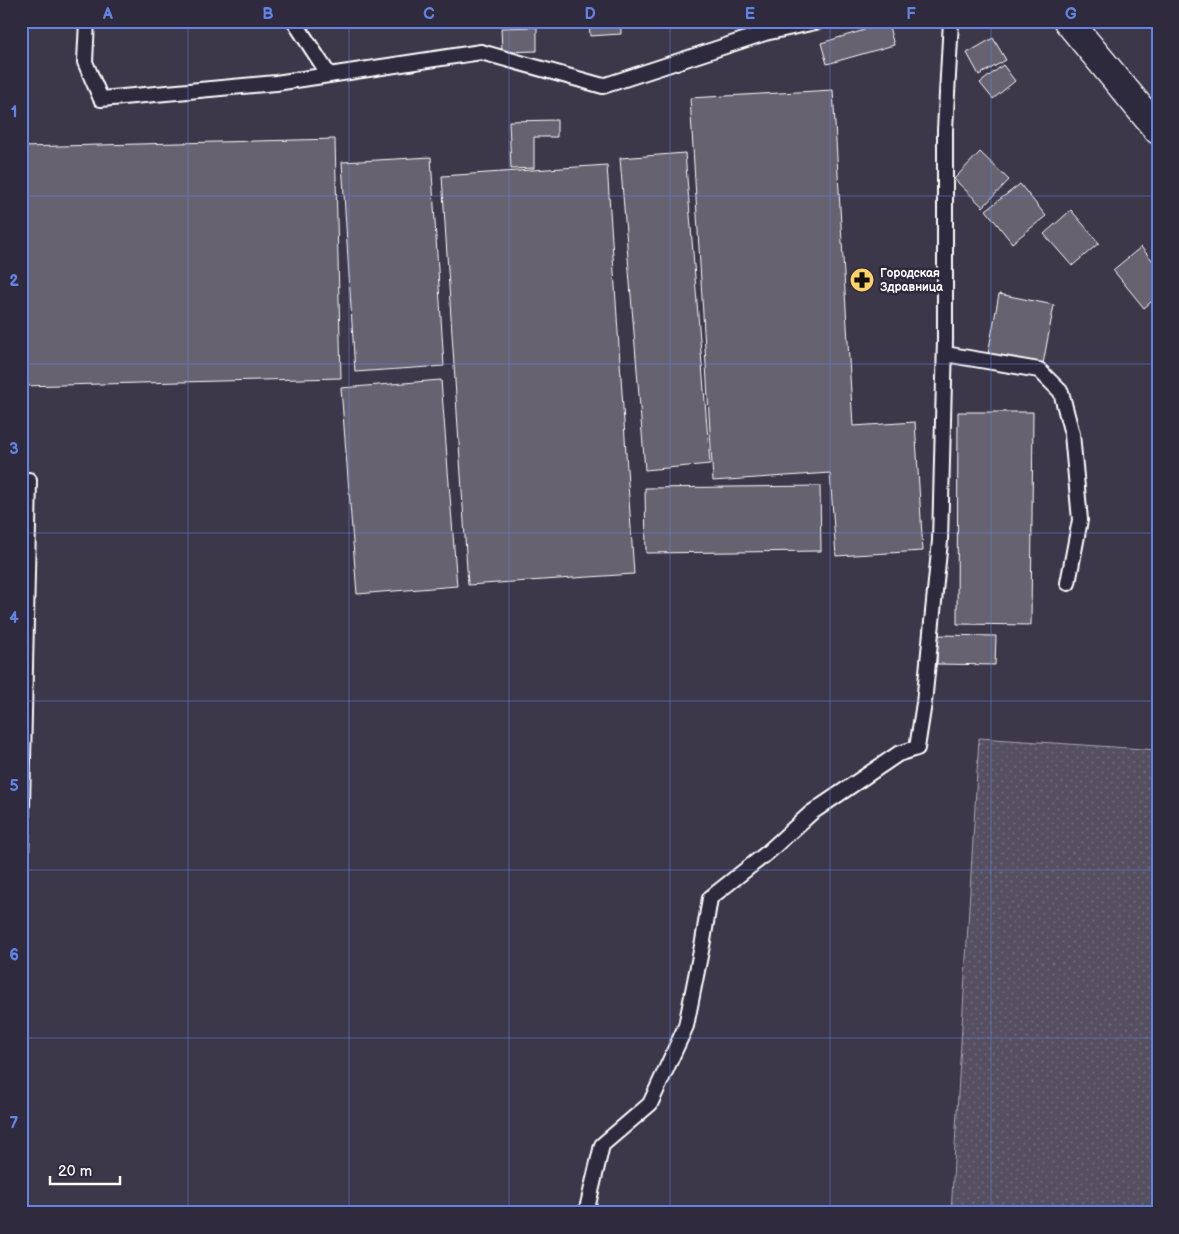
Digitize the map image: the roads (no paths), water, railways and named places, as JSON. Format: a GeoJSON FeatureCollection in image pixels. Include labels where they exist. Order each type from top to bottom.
{"type":"FeatureCollection","features":[{"type":"Feature","properties":{"kind":"main road"},"geometry":{"type":"LineString","coordinates":[[1068,21],[1158,130]]}},
{"type":"Feature","properties":{"kind":"lane"},"geometry":{"type":"LineString","coordinates":[[88,21],[85,62],[101,99],[276,83],[481,52],[603,86],[765,33],[820,21]]}},
{"type":"Feature","properties":{"kind":"lane"},"geometry":{"type":"LineString","coordinates":[[294,21],[329,75]]}},
{"type":"Feature","properties":{"kind":"lane"},"geometry":{"type":"LineString","coordinates":[[586,1213],[602,1145],[650,1104],[686,1026],[710,898],[767,853],[811,814],[898,754],[917,748],[924,703],[940,541],[945,354],[945,130],[951,21]]}},
{"type":"Feature","properties":{"kind":"lane"},"geometry":{"type":"LineString","coordinates":[[945,354],[1039,370],[1061,392],[1072,434],[1080,520],[1068,583]]}},
{"type":"Feature","properties":{"kind":"lane"},"geometry":{"type":"LineString","coordinates":[[21,853],[29,480]]}},
{"type":"Feature","properties":{"kind":"place","name":"Городская Здравница"},"geometry":{"type":"Point","coordinates":[862,280]}}]}
